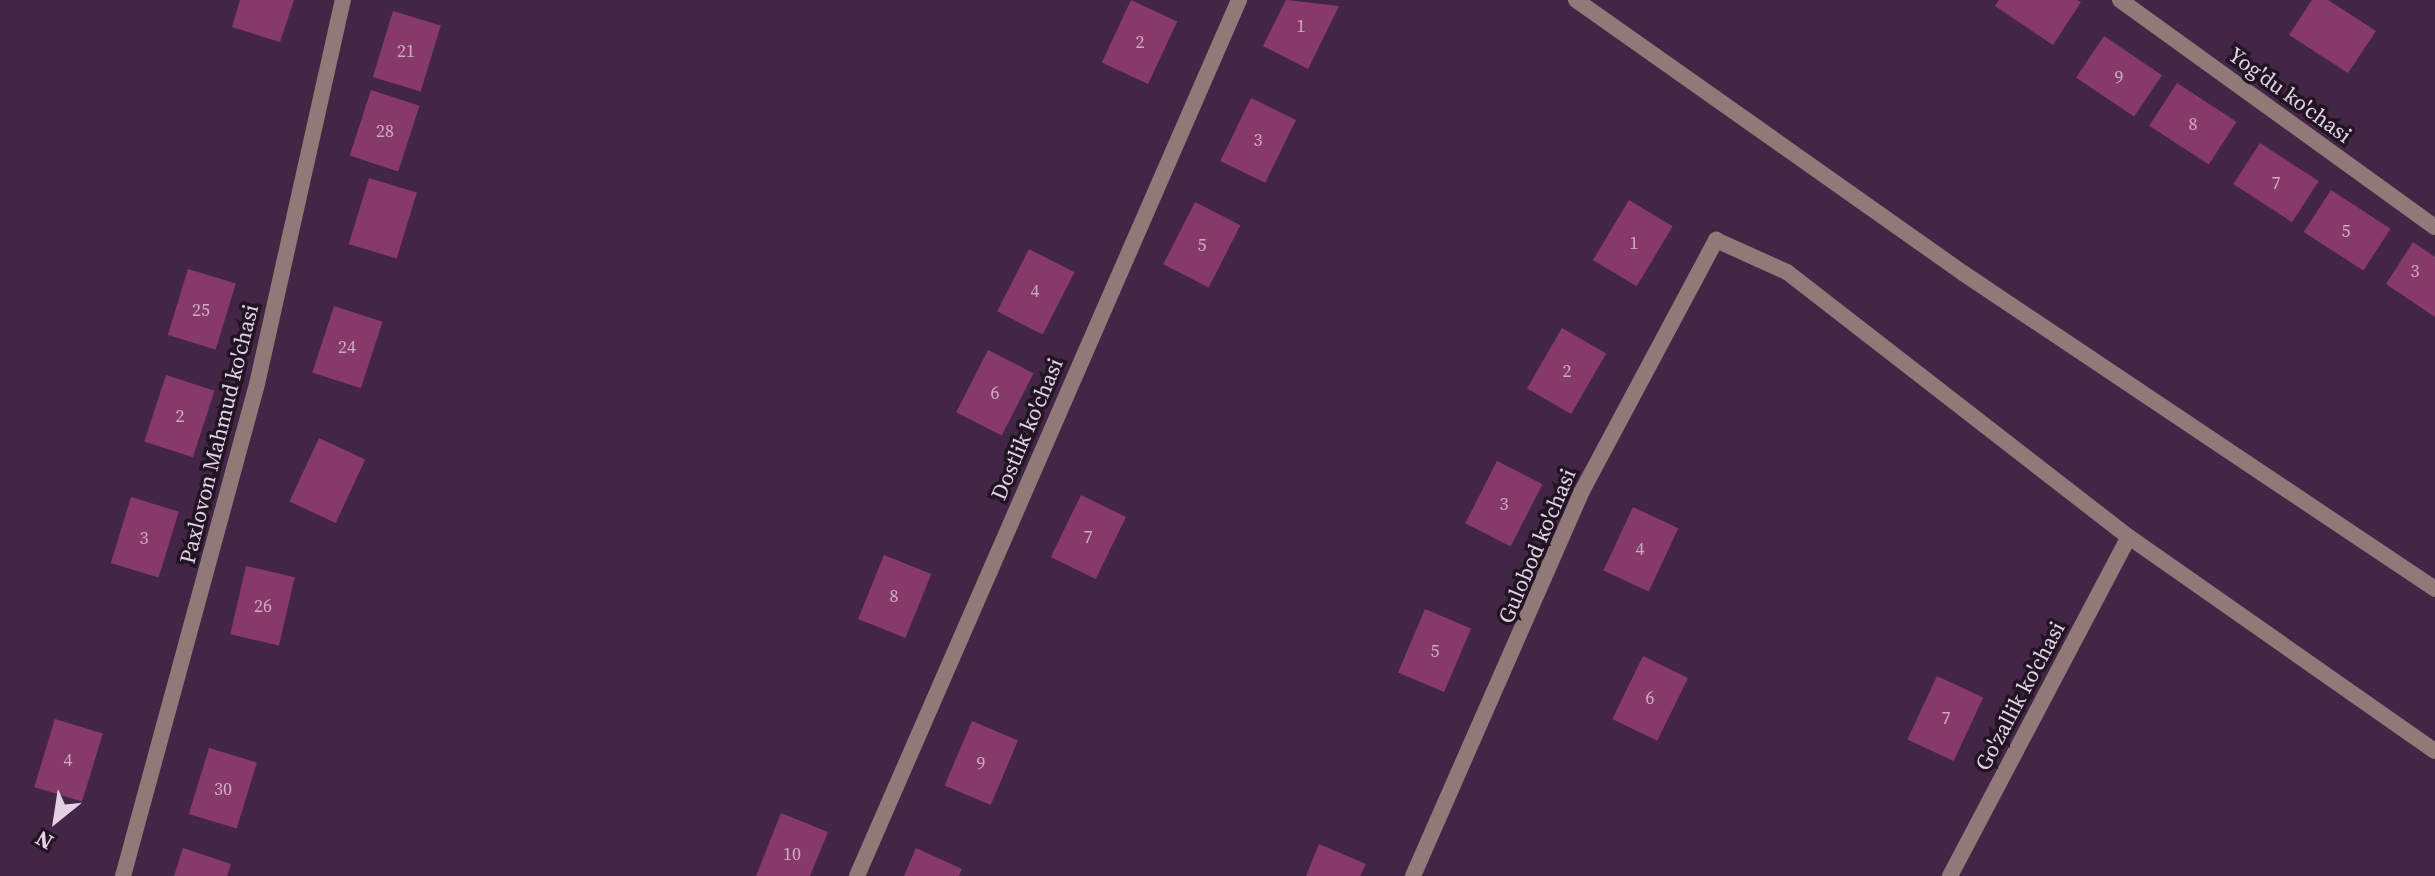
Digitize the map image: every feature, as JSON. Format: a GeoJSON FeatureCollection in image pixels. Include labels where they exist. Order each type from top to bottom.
{"type":"FeatureCollection","features":[{"type":"Feature","properties":{"kind":"street","name":"Paxlovon Mahmud ko'chasi"},"geometry":{"type":"LineString","coordinates":[[123,876],[257,384],[343,0]]}},
{"type":"Feature","properties":{"kind":"street","name":"Dostlik ko'chasi"},"geometry":{"type":"LineString","coordinates":[[857,876],[1239,0]]}},
{"type":"Feature","properties":{"kind":"street"},"geometry":{"type":"LineString","coordinates":[[1576,0],[1963,273],[2435,589]]}},
{"type":"Feature","properties":{"kind":"street","name":"Yog'du ko'chasi"},"geometry":{"type":"LineString","coordinates":[[2120,0],[2435,227]]}},
{"type":"Feature","properties":{"kind":"street","name":"Gulobod ko'chasi"},"geometry":{"type":"LineString","coordinates":[[1413,876],[1582,491],[1716,240],[1787,272],[2129,537]]}},
{"type":"Feature","properties":{"kind":"street"},"geometry":{"type":"LineString","coordinates":[[2129,537],[2435,751]]}},
{"type":"Feature","properties":{"kind":"street","name":"Go'zallik ko'chasi"},"geometry":{"type":"LineString","coordinates":[[1950,876],[2129,537]]}},
{"type":"Feature","properties":{"kind":"building"},"geometry":{"type":"Polygon","coordinates":[[[240,0],[294,0],[280,42],[232,27],[240,0]]]}},
{"type":"Feature","properties":{"kind":"building"},"geometry":{"type":"Polygon","coordinates":[[[1131,0],[1177,22],[1148,84],[1102,63],[1131,0]]]}},
{"type":"Feature","properties":{"kind":"building"},"geometry":{"type":"Polygon","coordinates":[[[1286,0],[1339,6],[1308,69],[1263,46],[1286,0]]]}},
{"type":"Feature","properties":{"kind":"building"},"geometry":{"type":"Polygon","coordinates":[[[1999,0],[2081,2],[2053,45],[1995,6],[1999,0]]]}},
{"type":"Feature","properties":{"kind":"building"},"geometry":{"type":"Polygon","coordinates":[[[2312,0],[2328,0],[2376,31],[2348,73],[2289,35],[2312,0]]]}},
{"type":"Feature","properties":{"kind":"building"},"geometry":{"type":"Polygon","coordinates":[[[393,11],[441,26],[421,92],[373,77],[393,11]]]}},
{"type":"Feature","properties":{"kind":"building"},"geometry":{"type":"Polygon","coordinates":[[[2104,36],[2162,75],[2134,117],[2076,77],[2104,36]]]}},
{"type":"Feature","properties":{"kind":"building"},"geometry":{"type":"Polygon","coordinates":[[[2177,83],[2237,122],[2209,164],[2149,126],[2177,83]]]}},
{"type":"Feature","properties":{"kind":"building"},"geometry":{"type":"Polygon","coordinates":[[[371,90],[420,106],[398,171],[350,156],[371,90]]]}},
{"type":"Feature","properties":{"kind":"building"},"geometry":{"type":"Polygon","coordinates":[[[1251,98],[1296,120],[1265,183],[1220,161],[1251,98]]]}},
{"type":"Feature","properties":{"kind":"building"},"geometry":{"type":"Polygon","coordinates":[[[2260,143],[2319,181],[2292,222],[2233,184],[2260,143]]]}},
{"type":"Feature","properties":{"kind":"building"},"geometry":{"type":"Polygon","coordinates":[[[369,178],[417,193],[397,259],[349,244],[369,178]]]}},
{"type":"Feature","properties":{"kind":"building"},"geometry":{"type":"Polygon","coordinates":[[[2331,190],[2391,229],[2363,271],[2304,232],[2331,190]]]}},
{"type":"Feature","properties":{"kind":"building"},"geometry":{"type":"Polygon","coordinates":[[[1629,200],[1673,226],[1637,286],[1593,260],[1629,200]]]}},
{"type":"Feature","properties":{"kind":"building"},"geometry":{"type":"Polygon","coordinates":[[[1195,202],[1240,225],[1209,288],[1163,264],[1195,202]]]}},
{"type":"Feature","properties":{"kind":"building"},"geometry":{"type":"Polygon","coordinates":[[[2413,242],[2435,257],[2435,317],[2386,284],[2413,242]]]}},
{"type":"Feature","properties":{"kind":"building"},"geometry":{"type":"Polygon","coordinates":[[[1029,249],[1074,272],[1043,335],[997,311],[1029,249]]]}},
{"type":"Feature","properties":{"kind":"building"},"geometry":{"type":"Polygon","coordinates":[[[188,269],[236,284],[216,350],[168,335],[188,269]]]}},
{"type":"Feature","properties":{"kind":"building"},"geometry":{"type":"Polygon","coordinates":[[[334,306],[383,322],[361,388],[312,373],[334,306]]]}},
{"type":"Feature","properties":{"kind":"building"},"geometry":{"type":"Polygon","coordinates":[[[1562,328],[1606,354],[1571,414],[1527,389],[1562,328]]]}},
{"type":"Feature","properties":{"kind":"building"},"geometry":{"type":"Polygon","coordinates":[[[988,350],[1033,373],[1002,436],[956,412],[988,350]]]}},
{"type":"Feature","properties":{"kind":"building"},"geometry":{"type":"Polygon","coordinates":[[[166,375],[215,391],[193,457],[144,442],[166,375]]]}},
{"type":"Feature","properties":{"kind":"building"},"geometry":{"type":"Polygon","coordinates":[[[319,438],[365,460],[336,523],[289,501],[319,438]]]}},
{"type":"Feature","properties":{"kind":"building"},"geometry":{"type":"Polygon","coordinates":[[[1497,461],[1542,484],[1511,547],[1465,523],[1497,461]]]}},
{"type":"Feature","properties":{"kind":"building"},"geometry":{"type":"Polygon","coordinates":[[[1081,495],[1126,517],[1096,579],[1051,557],[1081,495]]]}},
{"type":"Feature","properties":{"kind":"building"},"geometry":{"type":"Polygon","coordinates":[[[131,497],[179,512],[159,578],[111,563],[131,497]]]}},
{"type":"Feature","properties":{"kind":"building"},"geometry":{"type":"Polygon","coordinates":[[[1633,507],[1678,528],[1649,592],[1603,570],[1633,507]]]}},
{"type":"Feature","properties":{"kind":"building"},"geometry":{"type":"Polygon","coordinates":[[[884,555],[931,574],[905,638],[858,619],[884,555]]]}},
{"type":"Feature","properties":{"kind":"building"},"geometry":{"type":"Polygon","coordinates":[[[246,566],[295,577],[279,645],[230,634],[246,566]]]}},
{"type":"Feature","properties":{"kind":"building"},"geometry":{"type":"Polygon","coordinates":[[[1425,609],[1471,629],[1444,692],[1398,673],[1425,609]]]}},
{"type":"Feature","properties":{"kind":"building"},"geometry":{"type":"Polygon","coordinates":[[[1643,656],[1688,678],[1657,741],[1612,719],[1643,656]]]}},
{"type":"Feature","properties":{"kind":"building"},"geometry":{"type":"Polygon","coordinates":[[[1937,676],[1983,698],[1954,761],[1907,739],[1937,676]]]}},
{"type":"Feature","properties":{"kind":"building"},"geometry":{"type":"Polygon","coordinates":[[[55,719],[103,734],[82,802],[34,787],[55,719]]]}},
{"type":"Feature","properties":{"kind":"building"},"geometry":{"type":"Polygon","coordinates":[[[972,721],[1018,741],[991,805],[945,785],[972,721]]]}},
{"type":"Feature","properties":{"kind":"building"},"geometry":{"type":"Polygon","coordinates":[[[209,748],[257,763],[237,829],[189,814],[209,748]]]}},
{"type":"Feature","properties":{"kind":"building"},"geometry":{"type":"Polygon","coordinates":[[[781,813],[828,832],[810,876],[756,876],[781,813]]]}},
{"type":"Feature","properties":{"kind":"building"},"geometry":{"type":"Polygon","coordinates":[[[1319,844],[1366,864],[1360,876],[1306,876],[1319,844]]]}},
{"type":"Feature","properties":{"kind":"building"},"geometry":{"type":"Polygon","coordinates":[[[183,848],[231,864],[227,876],[174,876],[183,848]]]}},
{"type":"Feature","properties":{"kind":"building"},"geometry":{"type":"Polygon","coordinates":[[[916,848],[962,869],[959,876],[904,876],[916,848]]]}}]}
